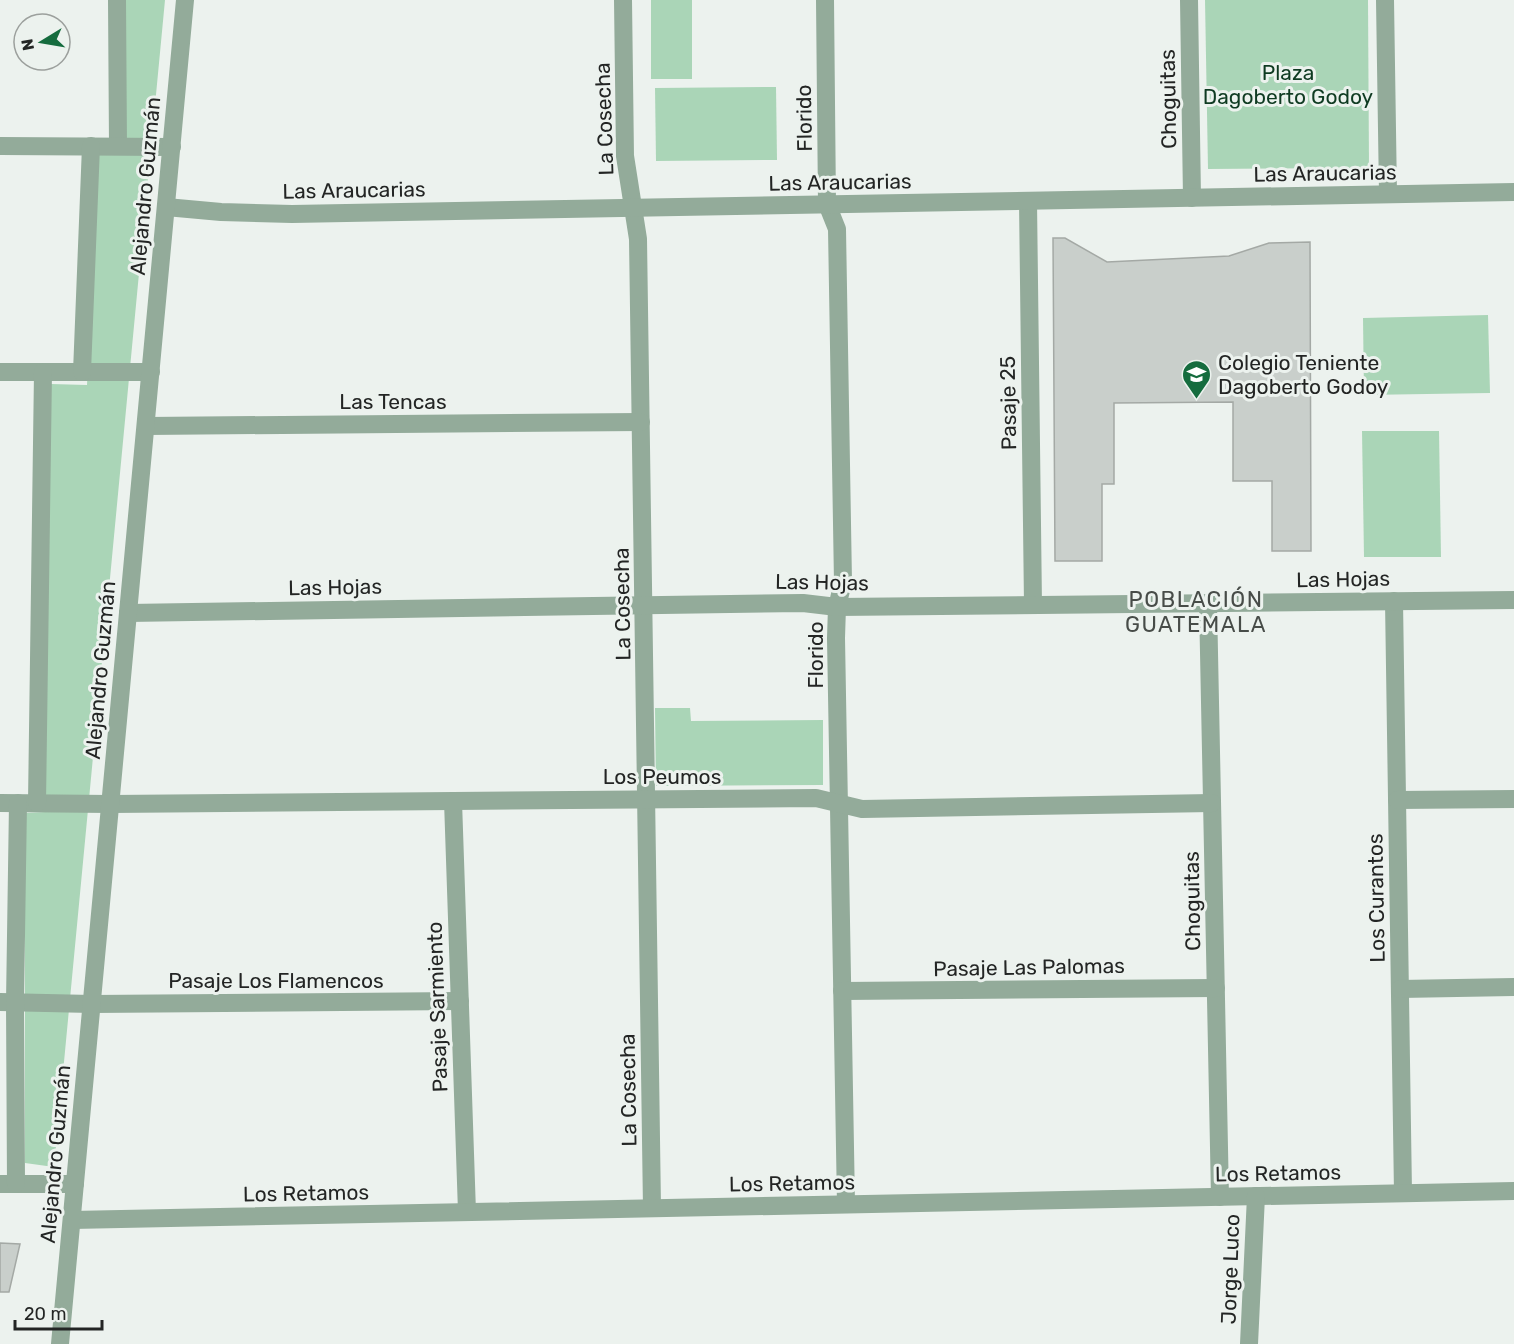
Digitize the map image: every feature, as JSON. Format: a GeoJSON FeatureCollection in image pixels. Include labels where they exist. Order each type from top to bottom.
{"type":"FeatureCollection","features":[{"type":"Feature","properties":{"kind":"street","name":"Alejandro Guzmán"},"geometry":{"type":"LineString","coordinates":[[117,0],[118,146]]}},
{"type":"Feature","properties":{"kind":"street","name":"Alejandro Guzmán"},"geometry":{"type":"LineString","coordinates":[[60,1344],[185,0]]}},
{"type":"Feature","properties":{"kind":"street","name":"La Cosecha"},"geometry":{"type":"LineString","coordinates":[[623,0],[625,156],[638,239],[652,1208]]}},
{"type":"Feature","properties":{"kind":"street","name":"Florido"},"geometry":{"type":"LineString","coordinates":[[825,0],[827,204],[837,229],[838,240],[843,582],[837,607],[846,1204]]}},
{"type":"Feature","properties":{"kind":"street","name":"Choguitas"},"geometry":{"type":"LineString","coordinates":[[1189,0],[1192,198]]}},
{"type":"Feature","properties":{"kind":"street"},"geometry":{"type":"LineString","coordinates":[[1385,0],[1388,194]]}},
{"type":"Feature","properties":{"kind":"street"},"geometry":{"type":"LineString","coordinates":[[0,146],[172,147]]}},
{"type":"Feature","properties":{"kind":"street"},"geometry":{"type":"LineString","coordinates":[[82,372],[91,146]]}},
{"type":"Feature","properties":{"kind":"street","name":"Las Araucarias"},"geometry":{"type":"LineString","coordinates":[[166,207],[221,212],[292,214],[1514,192]]}},
{"type":"Feature","properties":{"kind":"street","name":"Pasaje 25"},"geometry":{"type":"LineString","coordinates":[[1028,201],[1033,605]]}},
{"type":"Feature","properties":{"kind":"street"},"geometry":{"type":"LineString","coordinates":[[0,372],[151,372]]}},
{"type":"Feature","properties":{"kind":"street"},"geometry":{"type":"LineString","coordinates":[[37,803],[43,372]]}},
{"type":"Feature","properties":{"kind":"street","name":"Las Tencas"},"geometry":{"type":"LineString","coordinates":[[146,426],[641,422]]}},
{"type":"Feature","properties":{"kind":"street","name":"Las Hojas"},"geometry":{"type":"LineString","coordinates":[[128,613],[645,604],[803,603],[837,607],[1514,600]]}},
{"type":"Feature","properties":{"kind":"street","name":"Los Curantos"},"geometry":{"type":"LineString","coordinates":[[1394,601],[1404,1193]]}},
{"type":"Feature","properties":{"kind":"street","name":"Choguitas"},"geometry":{"type":"LineString","coordinates":[[1208,603],[1220,1197]]}},
{"type":"Feature","properties":{"kind":"street","name":"Los Peumos"},"geometry":{"type":"LineString","coordinates":[[9,803],[816,798],[862,809],[1212,803]]}},
{"type":"Feature","properties":{"kind":"street"},"geometry":{"type":"LineString","coordinates":[[1397,800],[1514,799]]}},
{"type":"Feature","properties":{"kind":"street","name":"Pasaje Sarmiento"},"geometry":{"type":"LineString","coordinates":[[453,801],[467,1212]]}},
{"type":"Feature","properties":{"kind":"street","name":"Alejandro Guzmán"},"geometry":{"type":"LineString","coordinates":[[8,1184],[9,803]]}},
{"type":"Feature","properties":{"kind":"street"},"geometry":{"type":"LineString","coordinates":[[1400,989],[1514,987]]}},
{"type":"Feature","properties":{"kind":"street","name":"Pasaje Las Palomas"},"geometry":{"type":"LineString","coordinates":[[842,991],[1216,988]]}},
{"type":"Feature","properties":{"kind":"street","name":"Pasaje Los Flamencos"},"geometry":{"type":"LineString","coordinates":[[7,1002],[92,1004],[459,1001]]}},
{"type":"Feature","properties":{"kind":"street"},"geometry":{"type":"LineString","coordinates":[[8,1184],[75,1185]]}},
{"type":"Feature","properties":{"kind":"street","name":"Los Retamos"},"geometry":{"type":"LineString","coordinates":[[72,1220],[1514,1191]]}},
{"type":"Feature","properties":{"kind":"street","name":"Jorge Luco"},"geometry":{"type":"LineString","coordinates":[[1249,1344],[1256,1196]]}},
{"type":"Feature","properties":{"kind":"green space"},"geometry":{"type":"Polygon","coordinates":[[[121,0],[165,0],[54,1167],[25,1163],[25,813],[45,812],[51,384],[87,385],[98,151],[125,151],[121,0]]]}},
{"type":"Feature","properties":{"kind":"green space"},"geometry":{"type":"Polygon","coordinates":[[[651,0],[692,0],[692,79],[651,79],[651,0]]]}},
{"type":"Feature","properties":{"kind":"green space","name":"Plaza Dagoberto Godoy"},"geometry":{"type":"Polygon","coordinates":[[[1205,0],[1368,0],[1369,168],[1208,169],[1205,0]]]}},
{"type":"Feature","properties":{"kind":"green space"},"geometry":{"type":"Polygon","coordinates":[[[776,87],[777,160],[656,161],[655,88],[776,87]]]}},
{"type":"Feature","properties":{"kind":"green space"},"geometry":{"type":"Polygon","coordinates":[[[1488,315],[1490,393],[1364,395],[1363,318],[1488,315]]]}},
{"type":"Feature","properties":{"kind":"green space"},"geometry":{"type":"Polygon","coordinates":[[[1362,431],[1439,431],[1441,557],[1364,557],[1362,431]]]}},
{"type":"Feature","properties":{"kind":"green space"},"geometry":{"type":"Polygon","coordinates":[[[655,708],[690,708],[691,721],[823,720],[823,785],[656,786],[655,708]]]}},
{"type":"Feature","properties":{"kind":"building"},"geometry":{"type":"Polygon","coordinates":[[[1053,238],[1065,238],[1107,262],[1229,256],[1269,243],[1310,242],[1311,551],[1272,551],[1272,481],[1233,481],[1233,402],[1114,403],[1114,484],[1102,484],[1102,561],[1055,561],[1053,238]]]}},
{"type":"Feature","properties":{"kind":"building"},"geometry":{"type":"Polygon","coordinates":[[[0,1243],[20,1244],[9,1292],[0,1292],[0,1243]]]}},
{"type":"Feature","properties":{"kind":"place","name":"Colegio Teniente Dagoberto Godoy"},"geometry":{"type":"Point","coordinates":[1197,400]}},
{"type":"Feature","properties":{"kind":"district","name":"POBLACIÓN GUATEMALA"},"geometry":{"type":"Point","coordinates":[1196,612]}}]}
